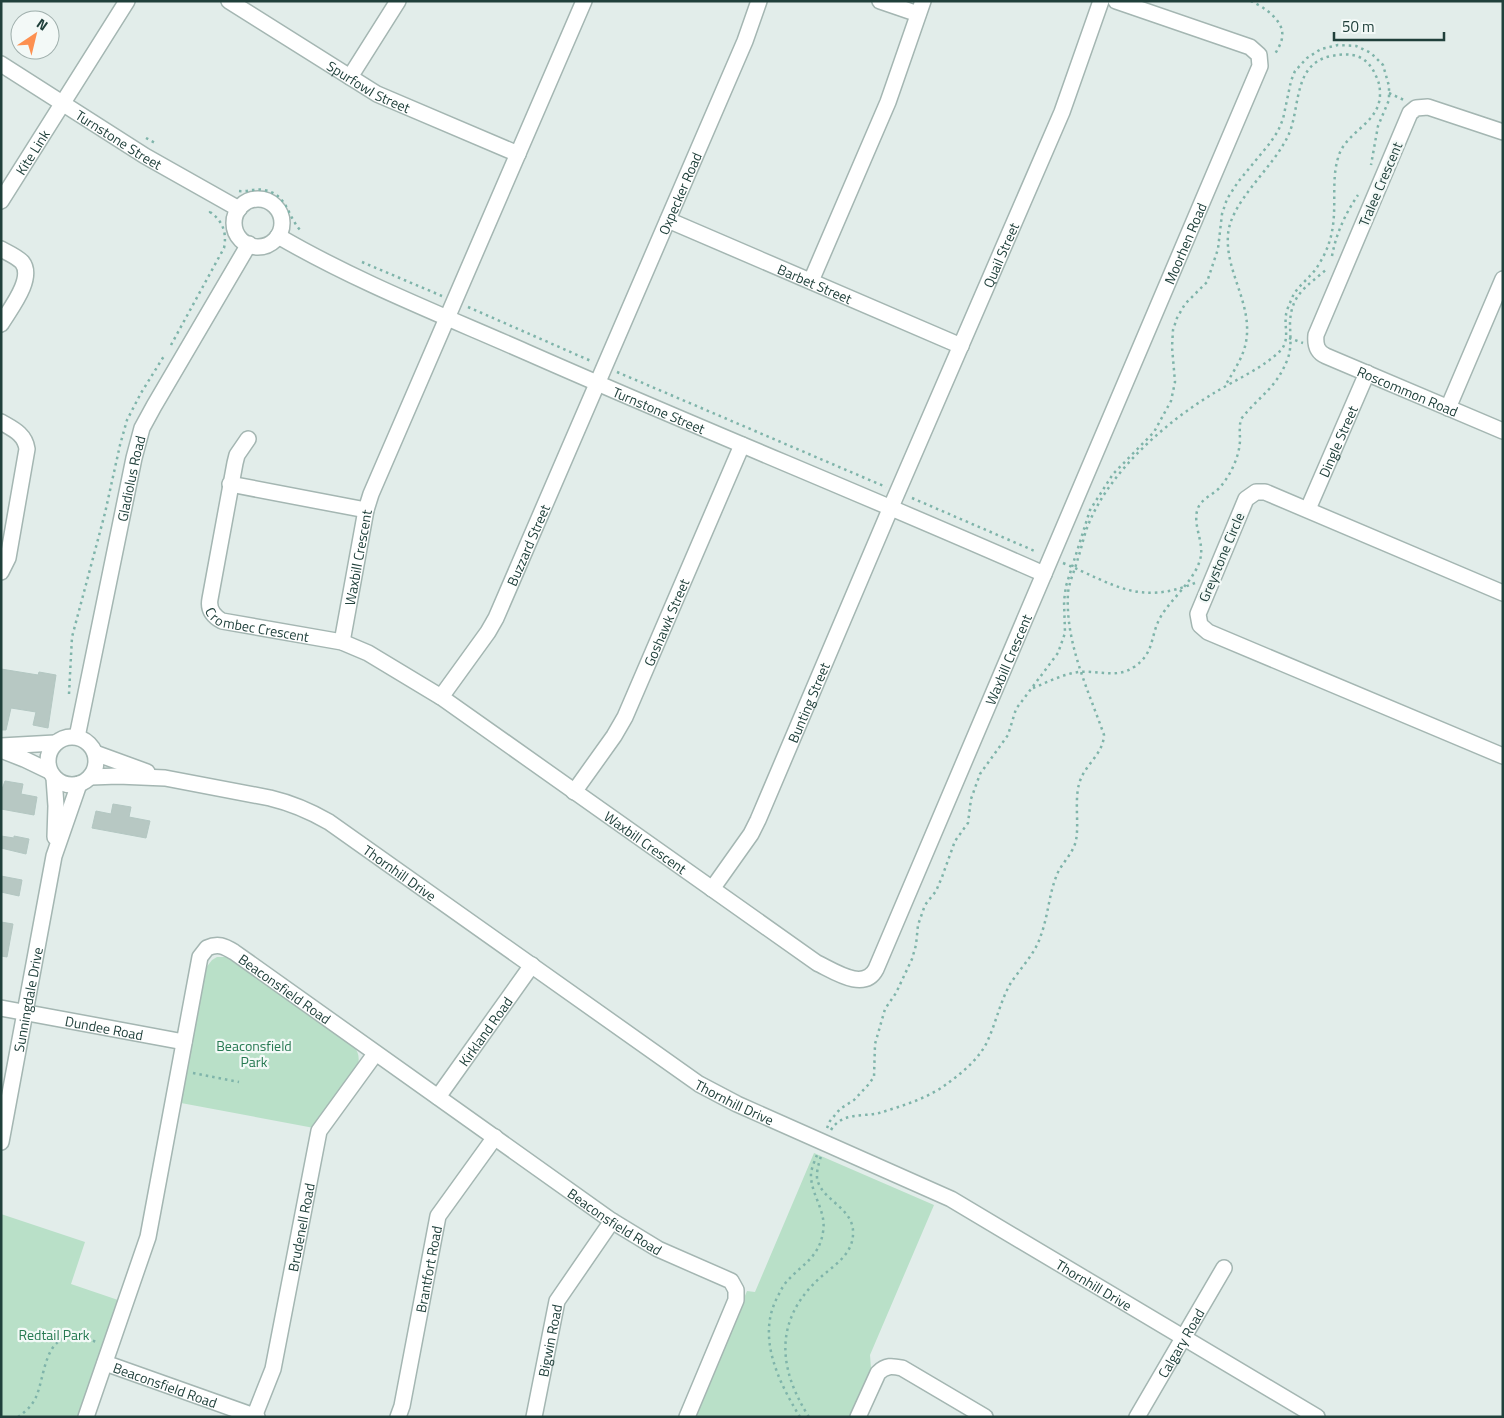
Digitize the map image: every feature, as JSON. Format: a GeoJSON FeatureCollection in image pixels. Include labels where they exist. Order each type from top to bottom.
{"type":"FeatureCollection","features":[{"type":"Feature","properties":{"kind":"street","name":"Kite Link"},"geometry":{"type":"LineString","coordinates":[[1,202],[127,1]]}},
{"type":"Feature","properties":{"kind":"street","name":"Spurfowl Street"},"geometry":{"type":"LineString","coordinates":[[229,1],[377,94],[518,154]]}},
{"type":"Feature","properties":{"kind":"street"},"geometry":{"type":"LineString","coordinates":[[350,77],[398,1]]}},
{"type":"Feature","properties":{"kind":"street","name":"Waxbill Crescent"},"geometry":{"type":"LineString","coordinates":[[584,1],[371,494],[366,510],[342,642],[368,653],[441,697],[817,963],[858,980],[866,979],[873,974],[1044,574]]}},
{"type":"Feature","properties":{"kind":"street","name":"Oxpecker Road"},"geometry":{"type":"LineString","coordinates":[[598,384],[745,41],[759,1]]}},
{"type":"Feature","properties":{"kind":"street"},"geometry":{"type":"LineString","coordinates":[[811,281],[888,102],[921,8],[880,1]]}},
{"type":"Feature","properties":{"kind":"street","name":"Quail Street"},"geometry":{"type":"LineString","coordinates":[[891,507],[1062,112],[1101,1]]}},
{"type":"Feature","properties":{"kind":"street","name":"Moorhen Road"},"geometry":{"type":"LineString","coordinates":[[1044,574],[1260,63],[1257,51],[1250,47],[1116,1]]}},
{"type":"Feature","properties":{"kind":"street","name":"Turnstone Street"},"geometry":{"type":"LineString","coordinates":[[1,64],[145,156],[239,209]]}},
{"type":"Feature","properties":{"kind":"street","name":"Tralee Crescent"},"geometry":{"type":"LineString","coordinates":[[1316,346],[1316,335],[1410,114],[1416,108],[1428,107],[1503,132]]}},
{"type":"Feature","properties":{"kind":"street"},"geometry":{"type":"LineString","coordinates":[[252,200],[268,201],[280,212],[282,220],[278,236],[265,246],[249,244],[242,240],[237,233],[235,225],[235,217],[239,209],[252,200]]}},
{"type":"Feature","properties":{"kind":"street","name":"Barbet Street"},"geometry":{"type":"LineString","coordinates":[[668,220],[961,346]]}},
{"type":"Feature","properties":{"kind":"street","name":"Turnstone Street"},"geometry":{"type":"LineString","coordinates":[[278,236],[319,260],[598,384],[891,507],[1044,574]]}},
{"type":"Feature","properties":{"kind":"street","name":"Gladiolus Road"},"geometry":{"type":"LineString","coordinates":[[77,737],[132,468],[142,428],[249,244]]}},
{"type":"Feature","properties":{"kind":"street"},"geometry":{"type":"LineString","coordinates":[[1,249],[25,266],[26,277],[23,287],[1,324]]}},
{"type":"Feature","properties":{"kind":"street"},"geometry":{"type":"LineString","coordinates":[[1448,408],[1503,279]]}},
{"type":"Feature","properties":{"kind":"street","name":"Roscommon Road"},"geometry":{"type":"LineString","coordinates":[[1316,346],[1322,354],[1503,431]]}},
{"type":"Feature","properties":{"kind":"street","name":"Dingle Street"},"geometry":{"type":"LineString","coordinates":[[1308,509],[1367,374]]}},
{"type":"Feature","properties":{"kind":"street","name":"Buzzard Street"},"geometry":{"type":"LineString","coordinates":[[441,697],[496,618],[598,384]]}},
{"type":"Feature","properties":{"kind":"street"},"geometry":{"type":"LineString","coordinates":[[1,422],[22,436],[27,449],[8,558],[1,572]]}},
{"type":"Feature","properties":{"kind":"street","name":"Crombec Crescent"},"geometry":{"type":"LineString","coordinates":[[248,439],[237,456],[230,484],[210,607],[214,615],[222,621],[342,642]]}},
{"type":"Feature","properties":{"kind":"street","name":"Goshawk Street"},"geometry":{"type":"LineString","coordinates":[[574,792],[614,736],[625,717],[742,446]]}},
{"type":"Feature","properties":{"kind":"street"},"geometry":{"type":"LineString","coordinates":[[230,484],[366,510]]}},
{"type":"Feature","properties":{"kind":"street","name":"Greystone Circle"},"geometry":{"type":"LineString","coordinates":[[1503,593],[1308,509],[1265,492],[1256,492],[1246,499],[1198,614],[1200,625],[1208,632],[1503,756]]}},
{"type":"Feature","properties":{"kind":"street","name":"Bunting Street"},"geometry":{"type":"LineString","coordinates":[[712,889],[751,834],[758,820],[891,507]]}},
{"type":"Feature","properties":{"kind":"street"},"geometry":{"type":"LineString","coordinates":[[1,746],[55,742],[69,736],[77,737],[85,740],[91,746],[95,753],[96,761],[85,780],[68,785],[24,759],[1,750]]}},
{"type":"Feature","properties":{"kind":"street"},"geometry":{"type":"LineString","coordinates":[[52,775],[47,756],[55,742]]}},
{"type":"Feature","properties":{"kind":"street","name":"Thornhill Drive"},"geometry":{"type":"LineString","coordinates":[[95,753],[165,778]]}},
{"type":"Feature","properties":{"kind":"street","name":"Sunningdale Drive"},"geometry":{"type":"LineString","coordinates":[[1,1142],[54,856],[56,806],[52,775]]}},
{"type":"Feature","properties":{"kind":"street","name":"Thornhill Drive"},"geometry":{"type":"LineString","coordinates":[[85,780],[118,776],[165,778],[287,802],[314,814],[329,822],[700,1084],[737,1104],[951,1199],[1317,1417]]}},
{"type":"Feature","properties":{"kind":"street","name":"Sunningdale Drive"},"geometry":{"type":"LineString","coordinates":[[54,856],[85,780]]}},
{"type":"Feature","properties":{"kind":"street","name":"Beaconsfield Road"},"geometry":{"type":"LineString","coordinates":[[255,1416],[104,1363],[148,1237],[200,957],[207,948],[218,945],[225,946],[234,952],[612,1221],[650,1246],[726,1278],[735,1286],[736,1300],[687,1417]]}},
{"type":"Feature","properties":{"kind":"street","name":"Kirkland Road"},"geometry":{"type":"LineString","coordinates":[[438,1098],[532,965]]}},
{"type":"Feature","properties":{"kind":"street","name":"Dundee Road"},"geometry":{"type":"LineString","coordinates":[[1,1008],[184,1042]]}},
{"type":"Feature","properties":{"kind":"street","name":"Brudenell Road"},"geometry":{"type":"LineString","coordinates":[[255,1416],[273,1369],[280,1338],[319,1131],[375,1054]]}},
{"type":"Feature","properties":{"kind":"street","name":"Brantfort Road"},"geometry":{"type":"LineString","coordinates":[[398,1417],[402,1406],[438,1216],[495,1137]]}},
{"type":"Feature","properties":{"kind":"street","name":"Bigwin Road"},"geometry":{"type":"LineString","coordinates":[[534,1417],[557,1301],[612,1221]]}},
{"type":"Feature","properties":{"kind":"street","name":"Calgary Road"},"geometry":{"type":"LineString","coordinates":[[1137,1417],[1224,1268]]}},
{"type":"Feature","properties":{"kind":"street"},"geometry":{"type":"LineString","coordinates":[[86,1417],[104,1363]]}},
{"type":"Feature","properties":{"kind":"street"},"geometry":{"type":"LineString","coordinates":[[858,1417],[878,1373],[883,1368],[891,1366],[902,1368],[985,1417]]}},
{"type":"Feature","properties":{"kind":"path"},"geometry":{"type":"LineString","coordinates":[[809,1417],[792,1385],[787,1365],[787,1326],[794,1309],[806,1293],[820,1277],[841,1261],[851,1246],[854,1234],[851,1221],[818,1182],[817,1173],[830,1121],[840,1109],[854,1100],[874,1077],[875,1044],[880,1023],[885,1009],[896,993],[912,959],[916,945],[918,925],[925,905],[936,891],[955,841],[968,824],[971,799],[980,774],[1008,735],[1016,708],[1058,653],[1064,633],[1066,586],[1090,510],[1113,474],[1154,432],[1171,401],[1175,382],[1172,347],[1173,330],[1177,318],[1186,304],[1208,282],[1218,249],[1222,214],[1227,199],[1278,131],[1283,119],[1290,82],[1295,71],[1307,58],[1321,49],[1338,45],[1356,46],[1371,53],[1383,65],[1389,86],[1389,100],[1378,126],[1368,172]]}},
{"type":"Feature","properties":{"kind":"path"},"geometry":{"type":"LineString","coordinates":[[800,1417],[782,1384],[770,1352],[768,1333],[769,1316],[774,1304],[787,1281],[812,1258],[819,1246],[824,1230],[822,1212],[813,1189],[811,1172],[835,1124],[847,1117],[877,1113],[930,1095],[971,1064],[985,1045],[1009,987],[1035,950],[1041,937],[1056,874],[1075,844],[1076,798],[1079,782],[1104,742],[1104,734],[1081,672],[1069,622],[1068,590],[1088,524],[1101,499],[1124,468],[1153,439],[1178,418],[1225,386],[1268,361],[1283,348],[1287,340],[1286,314],[1291,298],[1296,289],[1314,271],[1329,244],[1336,217],[1335,176],[1338,158],[1348,139],[1369,121],[1380,101],[1380,88],[1376,76],[1370,65],[1363,58],[1347,54],[1327,57],[1314,65],[1304,76],[1298,90],[1294,118],[1288,136],[1276,156],[1241,201],[1232,216],[1228,233],[1229,259],[1244,305],[1247,324],[1246,343],[1225,386]]}},
{"type":"Feature","properties":{"kind":"path"},"geometry":{"type":"LineString","coordinates":[[1033,688],[1066,674],[1125,672],[1136,666],[1146,655],[1160,618],[1169,603],[1187,582],[1201,556],[1196,514],[1200,505],[1220,487],[1233,466],[1238,455],[1240,419],[1274,384],[1288,357],[1293,304],[1299,293],[1328,268],[1346,214],[1360,191]]}},
{"type":"Feature","properties":{"kind":"path"},"geometry":{"type":"LineString","coordinates":[[179,1070],[239,1082]]}},
{"type":"Feature","properties":{"kind":"path"},"geometry":{"type":"LineString","coordinates":[[18,1417],[26,1411],[35,1399],[48,1356],[62,1339],[74,1337],[111,1345]]}},
{"type":"Feature","properties":{"kind":"green space","name":"Beaconsfield Park"},"geometry":{"type":"Polygon","coordinates":[[[217,957],[231,959],[356,1049],[359,1059],[357,1068],[314,1128],[181,1103],[205,969],[217,957]]]}},
{"type":"Feature","properties":{"kind":"green space"},"geometry":{"type":"Polygon","coordinates":[[[814,1153],[934,1205],[870,1355],[871,1368],[851,1417],[697,1417],[699,1403],[747,1291],[755,1292],[814,1153]]]}},
{"type":"Feature","properties":{"kind":"green space","name":"Redtail Park"},"geometry":{"type":"Polygon","coordinates":[[[1,1214],[85,1242],[71,1284],[121,1301],[80,1417],[1,1417],[1,1214]]]}},
{"type":"Feature","properties":{"kind":"building"},"geometry":{"type":"Polygon","coordinates":[[[1,669],[38,675],[39,672],[56,675],[48,728],[33,725],[36,712],[11,708],[6,730],[1,730],[1,669]]]}},
{"type":"Feature","properties":{"kind":"building"},"geometry":{"type":"Polygon","coordinates":[[[5,781],[23,784],[21,794],[37,797],[34,815],[1,809],[1,792],[5,781]]]}},
{"type":"Feature","properties":{"kind":"building"},"geometry":{"type":"Polygon","coordinates":[[[113,804],[131,807],[129,817],[150,821],[146,838],[92,828],[96,811],[111,814],[113,804]]]}},
{"type":"Feature","properties":{"kind":"building"},"geometry":{"type":"Polygon","coordinates":[[[1,836],[29,839],[26,854],[1,848],[1,836]]]}},
{"type":"Feature","properties":{"kind":"building"},"geometry":{"type":"Polygon","coordinates":[[[1,876],[22,880],[19,896],[1,892],[1,876]]]}},
{"type":"Feature","properties":{"kind":"building"},"geometry":{"type":"Polygon","coordinates":[[[1,922],[13,924],[7,957],[1,956],[1,922]]]}}]}
